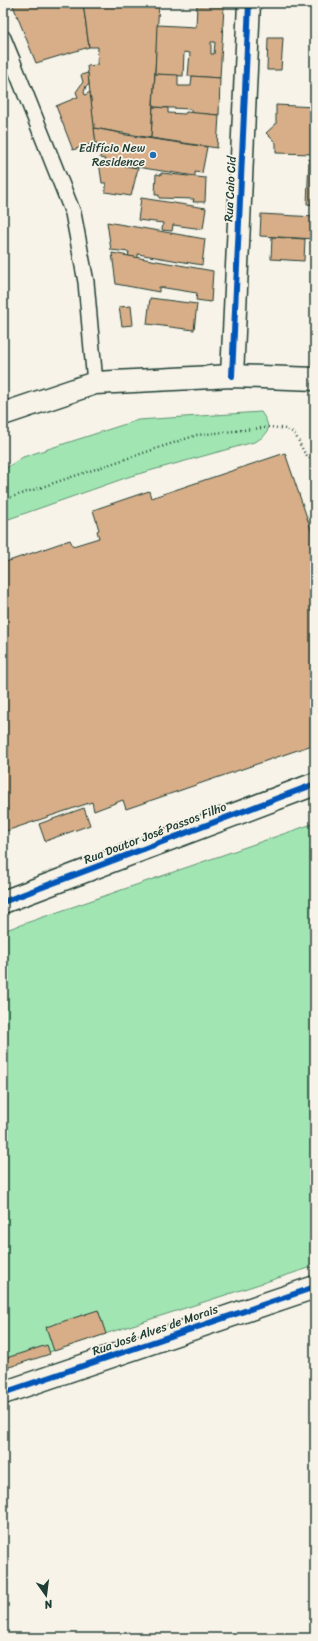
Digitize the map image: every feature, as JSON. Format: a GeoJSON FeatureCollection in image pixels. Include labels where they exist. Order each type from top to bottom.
{"type":"FeatureCollection","features":[{"type":"Feature","properties":{"kind":"street","name":"Rua Caio Cid"},"geometry":{"type":"LineString","coordinates":[[232,376],[249,3]]}},
{"type":"Feature","properties":{"kind":"street"},"geometry":{"type":"LineString","coordinates":[[3,414],[95,383],[232,376],[315,379]]}},
{"type":"Feature","properties":{"kind":"street","name":"Rua Doutor José Passos Filho"},"geometry":{"type":"LineString","coordinates":[[3,902],[315,784]]}},
{"type":"Feature","properties":{"kind":"street","name":"Rua José Alves de Morais"},"geometry":{"type":"LineString","coordinates":[[3,1393],[315,1287]]}},
{"type":"Feature","properties":{"kind":"lane"},"geometry":{"type":"LineString","coordinates":[[3,38],[7,62],[73,213],[86,282],[95,383]]}},
{"type":"Feature","properties":{"kind":"path"},"geometry":{"type":"LineString","coordinates":[[3,500],[197,435],[271,427],[282,428],[291,431],[296,437],[306,456],[315,461]]}},
{"type":"Feature","properties":{"kind":"green space"},"geometry":{"type":"Polygon","coordinates":[[[261,412],[267,422],[268,430],[263,436],[254,442],[131,476],[3,521],[3,470],[23,457],[138,420],[261,412]]]}},
{"type":"Feature","properties":{"kind":"green space"},"geometry":{"type":"Polygon","coordinates":[[[315,823],[315,1266],[3,1367],[3,931],[315,823]]]}},
{"type":"Feature","properties":{"kind":"building"},"geometry":{"type":"Polygon","coordinates":[[[12,3],[83,3],[89,47],[36,63],[12,3]]]}},
{"type":"Feature","properties":{"kind":"building"},"geometry":{"type":"Polygon","coordinates":[[[83,3],[159,3],[151,138],[94,128],[87,66],[97,65],[98,47],[89,47],[83,3]]]}},
{"type":"Feature","properties":{"kind":"building"},"geometry":{"type":"Polygon","coordinates":[[[159,3],[193,3],[193,5],[159,3]]]}},
{"type":"Feature","properties":{"kind":"building"},"geometry":{"type":"Polygon","coordinates":[[[193,3],[224,3],[224,6],[193,5],[193,3]]]}},
{"type":"Feature","properties":{"kind":"building"},"geometry":{"type":"Polygon","coordinates":[[[197,5],[224,6],[220,78],[188,76],[190,53],[184,52],[183,76],[155,74],[157,25],[196,27],[197,5]],[[211,42],[211,54],[214,54],[215,42],[211,42]]]}},
{"type":"Feature","properties":{"kind":"building"},"geometry":{"type":"Polygon","coordinates":[[[268,38],[283,38],[281,70],[267,70],[268,38]]]}},
{"type":"Feature","properties":{"kind":"building"},"geometry":{"type":"Polygon","coordinates":[[[88,73],[89,85],[86,86],[84,92],[85,95],[90,92],[96,142],[73,150],[56,106],[78,97],[76,92],[83,82],[81,75],[88,73]]]}},
{"type":"Feature","properties":{"kind":"building"},"geometry":{"type":"Polygon","coordinates":[[[155,74],[178,75],[178,86],[191,86],[192,76],[220,78],[219,115],[192,113],[190,109],[153,107],[155,74]]]}},
{"type":"Feature","properties":{"kind":"building"},"geometry":{"type":"Polygon","coordinates":[[[276,105],[315,107],[315,154],[276,153],[276,143],[266,133],[276,124],[276,105]]]}},
{"type":"Feature","properties":{"kind":"building"},"geometry":{"type":"Polygon","coordinates":[[[153,107],[168,108],[168,113],[185,114],[186,112],[219,115],[217,148],[151,138],[153,107]]]}},
{"type":"Feature","properties":{"kind":"building","name":"Edifício New Residence"},"geometry":{"type":"Polygon","coordinates":[[[94,128],[120,134],[207,147],[202,173],[195,172],[195,176],[104,162],[105,159],[100,158],[101,151],[97,151],[94,128]]]}},
{"type":"Feature","properties":{"kind":"building"},"geometry":{"type":"Polygon","coordinates":[[[309,159],[315,160],[315,205],[307,204],[309,159]]]}},
{"type":"Feature","properties":{"kind":"building"},"geometry":{"type":"Polygon","coordinates":[[[99,162],[138,168],[131,196],[105,192],[106,183],[102,183],[99,162]]]}},
{"type":"Feature","properties":{"kind":"building"},"geometry":{"type":"Polygon","coordinates":[[[161,173],[206,178],[205,202],[193,202],[194,199],[159,198],[159,195],[155,195],[156,174],[161,175],[161,173]]]}},
{"type":"Feature","properties":{"kind":"building"},"geometry":{"type":"Polygon","coordinates":[[[141,198],[206,208],[203,229],[173,225],[172,231],[162,230],[163,223],[138,220],[141,198]]]}},
{"type":"Feature","properties":{"kind":"building"},"geometry":{"type":"Polygon","coordinates":[[[261,214],[315,217],[315,239],[260,236],[261,214]]]}},
{"type":"Feature","properties":{"kind":"building"},"geometry":{"type":"Polygon","coordinates":[[[107,222],[205,239],[202,265],[138,254],[138,258],[128,256],[129,252],[111,250],[107,222]]]}},
{"type":"Feature","properties":{"kind":"building"},"geometry":{"type":"Polygon","coordinates":[[[272,237],[305,239],[304,261],[271,259],[272,237]]]}},
{"type":"Feature","properties":{"kind":"building"},"geometry":{"type":"Polygon","coordinates":[[[112,253],[213,271],[211,302],[196,300],[197,293],[159,287],[159,292],[116,284],[112,253]]]}},
{"type":"Feature","properties":{"kind":"building"},"geometry":{"type":"Polygon","coordinates":[[[315,286],[315,331],[313,331],[315,286]]]}},
{"type":"Feature","properties":{"kind":"building"},"geometry":{"type":"Polygon","coordinates":[[[150,298],[197,304],[194,330],[147,324],[150,298]]]}},
{"type":"Feature","properties":{"kind":"building"},"geometry":{"type":"Polygon","coordinates":[[[131,306],[133,325],[122,326],[119,307],[131,306]]]}},
{"type":"Feature","properties":{"kind":"building"},"geometry":{"type":"Polygon","coordinates":[[[285,453],[315,541],[315,744],[126,809],[123,800],[94,811],[92,802],[3,832],[3,563],[70,540],[73,546],[99,538],[97,531],[99,530],[93,510],[149,491],[151,498],[285,453]]]}},
{"type":"Feature","properties":{"kind":"building"},"geometry":{"type":"Polygon","coordinates":[[[84,808],[90,825],[45,841],[39,824],[84,808]]]}},
{"type":"Feature","properties":{"kind":"building"},"geometry":{"type":"Polygon","coordinates":[[[98,1310],[106,1334],[54,1351],[46,1327],[98,1310]]]}},
{"type":"Feature","properties":{"kind":"building"},"geometry":{"type":"Polygon","coordinates":[[[47,1345],[50,1354],[3,1369],[3,1359],[47,1345]]]}},
{"type":"Feature","properties":{"kind":"cycle path"},"geometry":{"type":"LineString","coordinates":[[232,376],[249,3]]}},
{"type":"Feature","properties":{"kind":"cycle path"},"geometry":{"type":"LineString","coordinates":[[3,902],[315,784]]}},
{"type":"Feature","properties":{"kind":"cycle path"},"geometry":{"type":"LineString","coordinates":[[3,1393],[315,1287]]}},
{"type":"Feature","properties":{"kind":"place","name":"Edifício New Residence"},"geometry":{"type":"Point","coordinates":[153,155]}}]}
